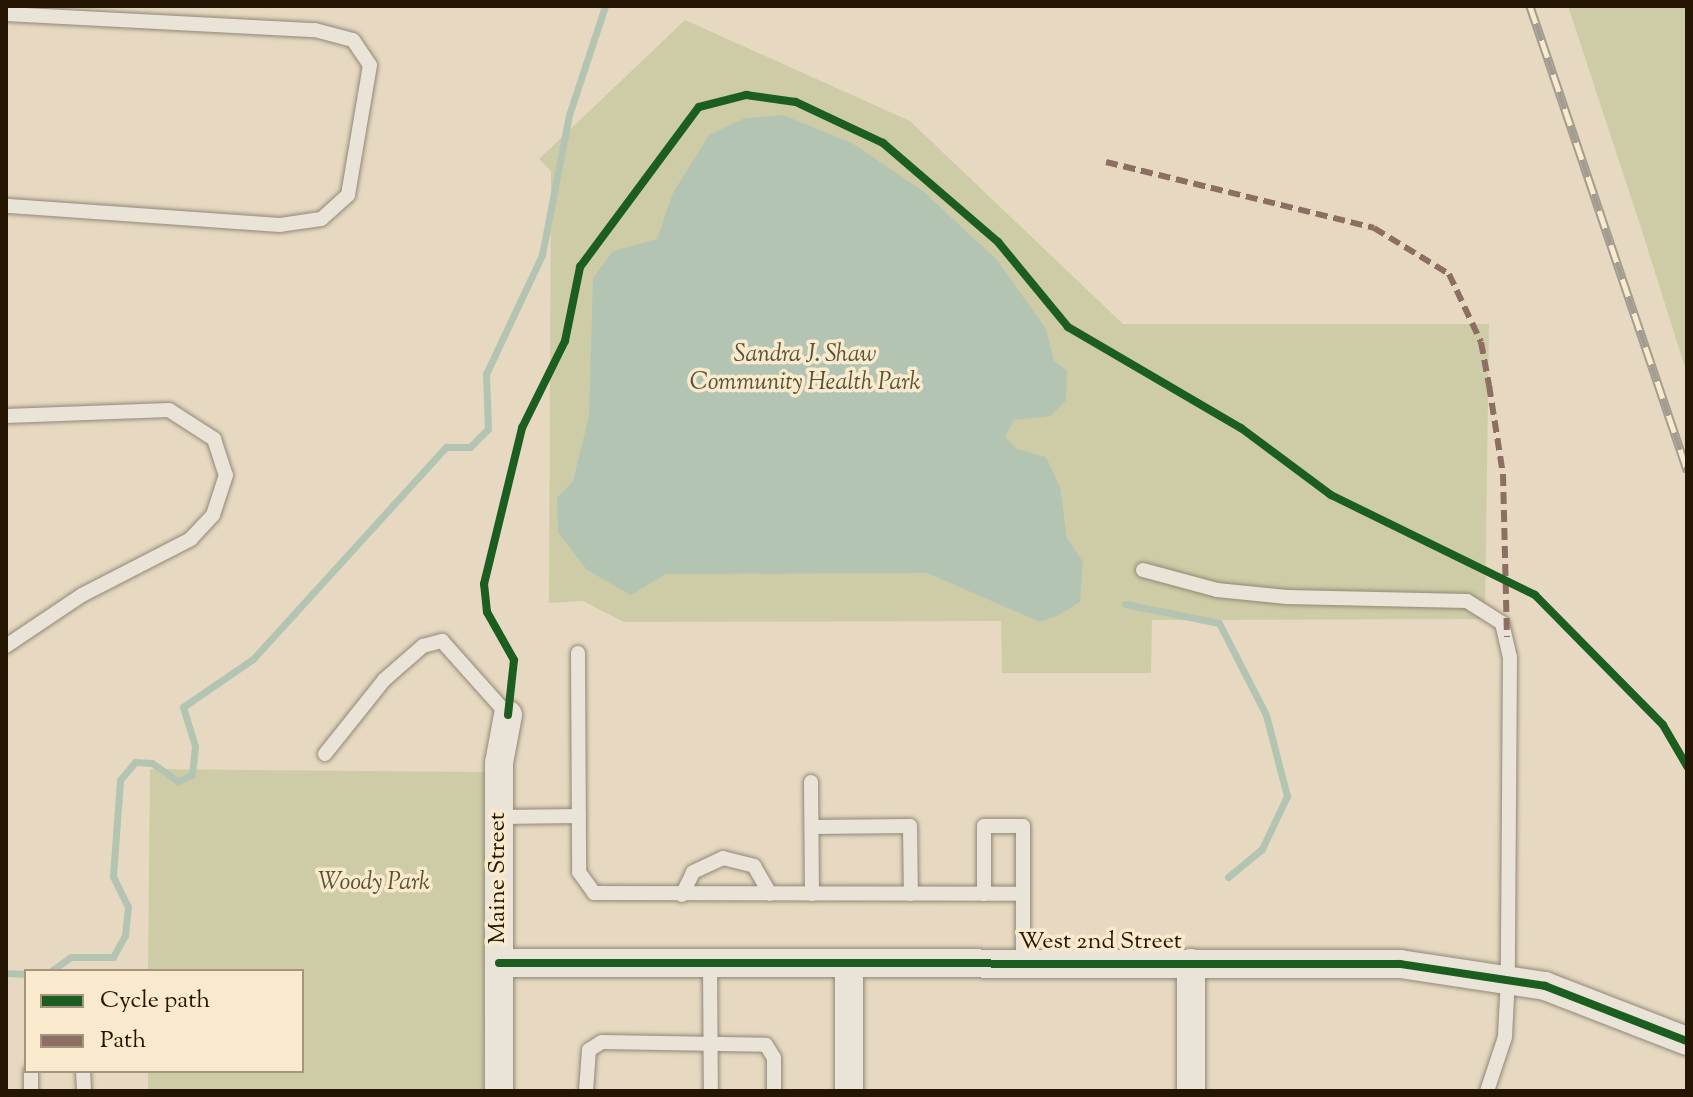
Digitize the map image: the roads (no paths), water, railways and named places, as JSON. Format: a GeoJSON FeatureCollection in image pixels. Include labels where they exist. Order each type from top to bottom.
{"type":"FeatureCollection","features":[{"type":"Feature","properties":{"kind":"street","name":"Maine Street"},"geometry":{"type":"LineString","coordinates":[[499,1091],[499,817],[508,715]]}},
{"type":"Feature","properties":{"kind":"street","name":"West 2nd Street"},"geometry":{"type":"LineString","coordinates":[[499,963],[1400,964],[1508,977],[1687,1041]]}},
{"type":"Feature","properties":{"kind":"street"},"geometry":{"type":"LineString","coordinates":[[849,963],[849,1091]]}},
{"type":"Feature","properties":{"kind":"street"},"geometry":{"type":"LineString","coordinates":[[1191,963],[1191,1091]]}},
{"type":"Feature","properties":{"kind":"lane"},"geometry":{"type":"LineString","coordinates":[[6,14],[315,30],[353,40],[370,71],[348,195],[321,219],[280,225],[6,206]]}},
{"type":"Feature","properties":{"kind":"lane"},"geometry":{"type":"LineString","coordinates":[[6,416],[169,410],[214,439],[226,475],[215,510],[191,539],[82,595],[6,646]]}},
{"type":"Feature","properties":{"kind":"lane"},"geometry":{"type":"LineString","coordinates":[[1143,570],[1217,590],[1467,601],[1493,612],[1510,657],[1508,977],[1505,1037],[1487,1091]]}},
{"type":"Feature","properties":{"kind":"lane"},"geometry":{"type":"LineString","coordinates":[[325,754],[384,680],[423,646],[442,641],[508,715]]}},
{"type":"Feature","properties":{"kind":"lane"},"geometry":{"type":"LineString","coordinates":[[578,653],[579,816],[586,888],[682,895],[1023,894]]}},
{"type":"Feature","properties":{"kind":"lane"},"geometry":{"type":"LineString","coordinates":[[811,782],[812,894]]}},
{"type":"Feature","properties":{"kind":"lane"},"geometry":{"type":"LineString","coordinates":[[499,817],[579,816]]}},
{"type":"Feature","properties":{"kind":"lane"},"geometry":{"type":"LineString","coordinates":[[812,827],[910,826],[911,894]]}},
{"type":"Feature","properties":{"kind":"lane"},"geometry":{"type":"LineString","coordinates":[[984,894],[984,826],[1023,826],[1023,963]]}},
{"type":"Feature","properties":{"kind":"lane"},"geometry":{"type":"LineString","coordinates":[[682,895],[693,872],[723,858],[754,866],[770,894]]}},
{"type":"Feature","properties":{"kind":"lane"},"geometry":{"type":"LineString","coordinates":[[710,963],[711,1091]]}},
{"type":"Feature","properties":{"kind":"lane"},"geometry":{"type":"LineString","coordinates":[[586,1091],[586,1057],[595,1044],[710,1042],[766,1045],[774,1058],[774,1091]]}},
{"type":"Feature","properties":{"kind":"waterway"},"geometry":{"type":"LineString","coordinates":[[54,969],[71,957],[113,957],[125,935],[128,907],[113,876],[120,780],[135,762],[152,763],[178,781],[192,775],[195,746],[183,707],[253,659],[446,447],[470,447],[488,429],[486,374],[542,255],[569,115],[605,6]]}},
{"type":"Feature","properties":{"kind":"waterway"},"geometry":{"type":"LineString","coordinates":[[1125,604],[1219,623],[1266,715],[1287,796],[1262,849],[1228,877]]}},
{"type":"Feature","properties":{"kind":"waterway"},"geometry":{"type":"LineString","coordinates":[[6,973],[24,974]]}},
{"type":"Feature","properties":{"kind":"railway"},"geometry":{"type":"LineString","coordinates":[[1530,6],[1687,471]]}},
{"type":"Feature","properties":{"kind":"park label","name":"Sandra J. Shaw Community Health Park"},"geometry":{"type":"Point","coordinates":[805,370]}},
{"type":"Feature","properties":{"kind":"park label","name":"Woody Park"},"geometry":{"type":"Point","coordinates":[374,884]}}]}
